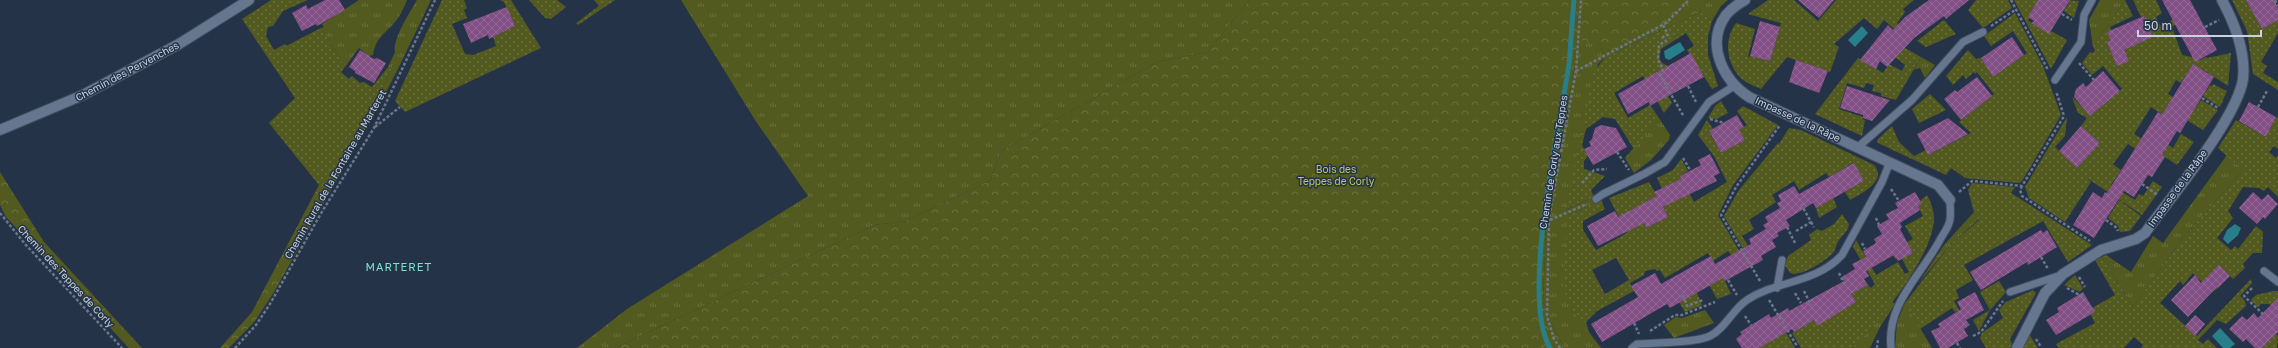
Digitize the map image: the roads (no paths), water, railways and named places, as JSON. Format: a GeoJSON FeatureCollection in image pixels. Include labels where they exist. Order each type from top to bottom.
{"type":"FeatureCollection","features":[{"type":"Feature","properties":{"kind":"street","name":"Chemin des Pervenches"},"geometry":{"type":"LineString","coordinates":[[0,130],[83,95],[179,44],[249,0]]}},
{"type":"Feature","properties":{"kind":"street","name":"Impasse de la Râpe"},"geometry":{"type":"LineString","coordinates":[[1745,0],[1727,14],[1721,22],[1716,39],[1720,60],[1728,78],[1734,86],[1749,97],[1938,185],[1950,200]]}},
{"type":"Feature","properties":{"kind":"street","name":"Impasse de la Râpe"},"geometry":{"type":"LineString","coordinates":[[2017,348],[2046,293],[2063,274],[2101,250],[2136,239],[2145,233],[2229,114],[2243,79],[2242,60],[2236,30],[2222,0]]}},
{"type":"Feature","properties":{"kind":"lane"},"geometry":{"type":"LineString","coordinates":[[2054,81],[2081,42],[2084,15],[2092,0]]}},
{"type":"Feature","properties":{"kind":"lane"},"geometry":{"type":"LineString","coordinates":[[1858,147],[1912,100],[1963,42],[1983,32]]}},
{"type":"Feature","properties":{"kind":"lane"},"geometry":{"type":"LineString","coordinates":[[1596,200],[1602,194],[1665,162],[1675,151],[1709,102],[1734,86]]}},
{"type":"Feature","properties":{"kind":"lane"},"geometry":{"type":"LineString","coordinates":[[1632,348],[1637,344],[1677,342],[1710,336],[1746,300],[1798,281],[1834,264],[1842,255],[1882,182],[1890,162]]}},
{"type":"Feature","properties":{"kind":"lane"},"geometry":{"type":"LineString","coordinates":[[1892,348],[1891,329],[1894,313],[1900,300],[1932,255],[1950,220],[1950,200]]}},
{"type":"Feature","properties":{"kind":"lane"},"geometry":{"type":"LineString","coordinates":[[1777,288],[1782,260]]}},
{"type":"Feature","properties":{"kind":"lane"},"geometry":{"type":"LineString","coordinates":[[2264,271],[2278,282]]}},
{"type":"Feature","properties":{"kind":"lane"},"geometry":{"type":"LineString","coordinates":[[2010,292],[2063,274]]}},
{"type":"Feature","properties":{"kind":"waterway"},"geometry":{"type":"LineString","coordinates":[[1550,348],[1542,324],[1539,291],[1540,252],[1551,168],[1569,64],[1574,0]]}},
{"type":"Feature","properties":{"kind":"district","name":"MARTERET"},"geometry":{"type":"Point","coordinates":[399,267]}},
{"type":"Feature","properties":{"kind":"park label","name":"Bois des Teppes de Corly"},"geometry":{"type":"Point","coordinates":[1336,174]}}]}
